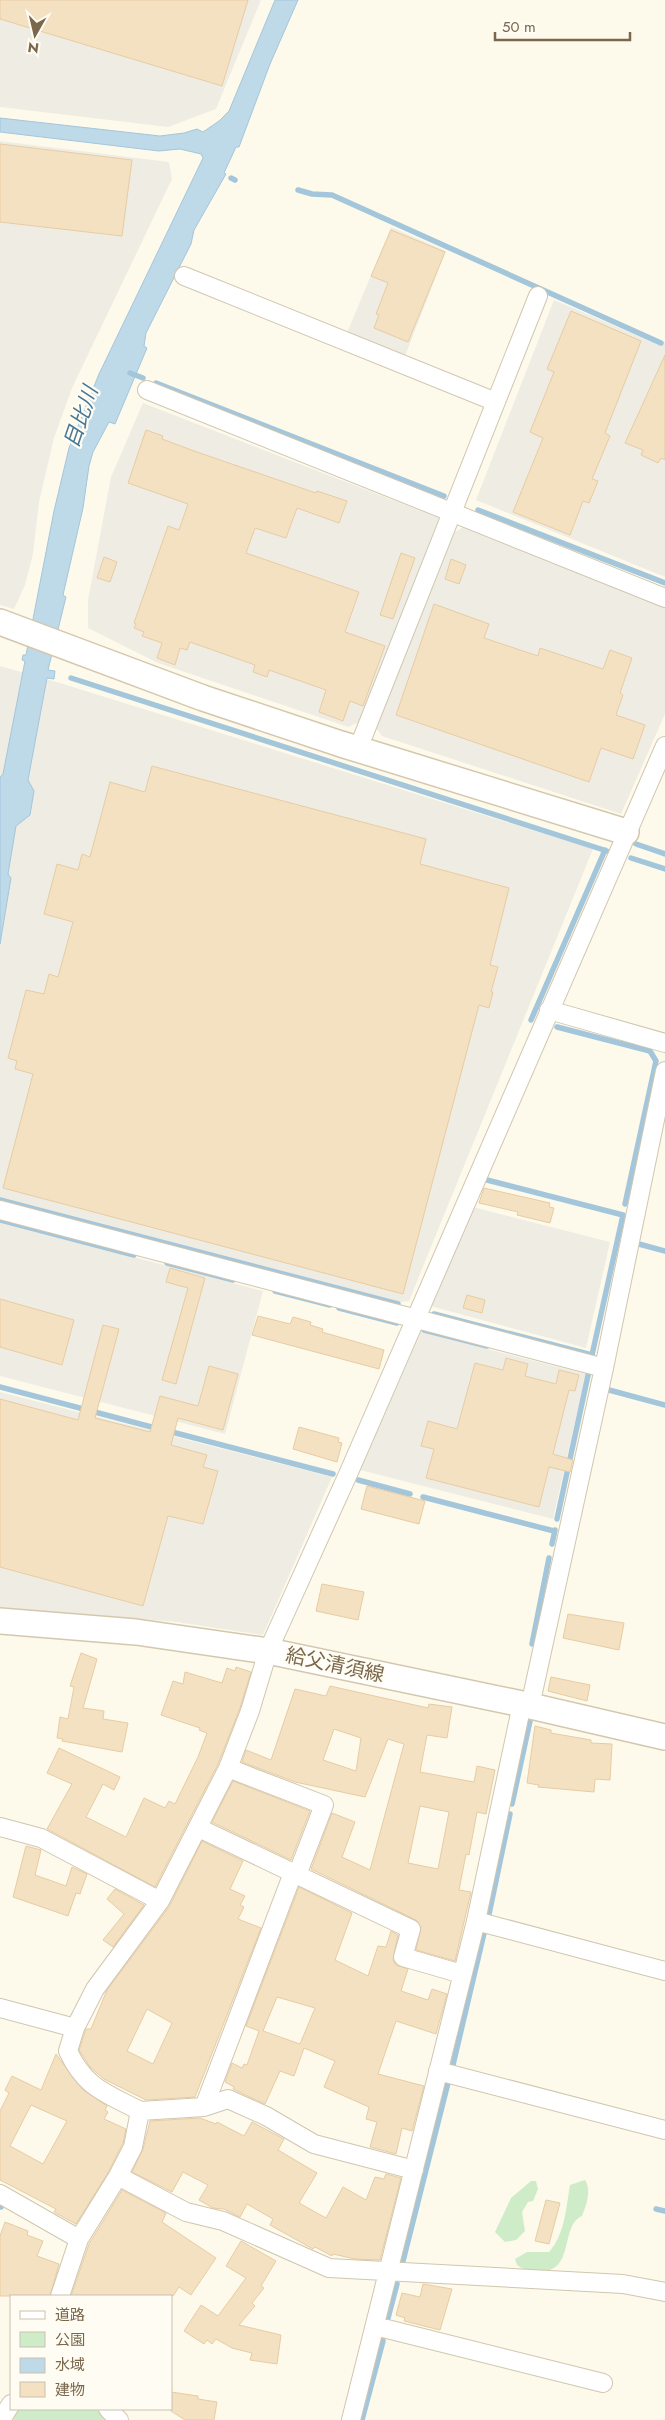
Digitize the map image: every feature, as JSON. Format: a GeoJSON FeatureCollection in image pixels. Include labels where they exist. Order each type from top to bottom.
{"type":"FeatureCollection","features":[{"type":"Feature","properties":{"kind":"main road"},"geometry":{"type":"LineString","coordinates":[[10,626],[203,698],[358,750],[626,832]]}},
{"type":"Feature","properties":{"kind":"main road","name":"給父清須線"},"geometry":{"type":"LineString","coordinates":[[0,1621],[136,1632],[268,1651],[526,1705],[665,1737]]}},
{"type":"Feature","properties":{"kind":"street"},"geometry":{"type":"LineString","coordinates":[[184,276],[496,402]]}},
{"type":"Feature","properties":{"kind":"street"},"geometry":{"type":"LineString","coordinates":[[358,750],[538,296]]}},
{"type":"Feature","properties":{"kind":"street"},"geometry":{"type":"LineString","coordinates":[[147,390],[665,598]]}},
{"type":"Feature","properties":{"kind":"street"},"geometry":{"type":"LineString","coordinates":[[414,2170],[314,2144],[266,2116],[228,2099],[204,2107],[140,2111],[97,2089],[77,2070],[68,2051],[75,2028],[95,1989],[160,1902],[228,1768],[250,1711],[268,1651],[665,746]]}},
{"type":"Feature","properties":{"kind":"street"},"geometry":{"type":"LineString","coordinates":[[549,1010],[665,1043]]}},
{"type":"Feature","properties":{"kind":"street"},"geometry":{"type":"LineString","coordinates":[[351,2420],[476,1921],[604,1368],[665,1071]]}},
{"type":"Feature","properties":{"kind":"street"},"geometry":{"type":"LineString","coordinates":[[0,1210],[604,1368]]}},
{"type":"Feature","properties":{"kind":"street"},"geometry":{"type":"LineString","coordinates":[[204,2107],[295,1874],[324,1806],[228,1768]]}},
{"type":"Feature","properties":{"kind":"street"},"geometry":{"type":"LineString","coordinates":[[0,1828],[41,1838],[160,1902]]}},
{"type":"Feature","properties":{"kind":"street"},"geometry":{"type":"LineString","coordinates":[[199,1828],[411,1929],[403,1957],[462,1974]]}},
{"type":"Feature","properties":{"kind":"street"},"geometry":{"type":"LineString","coordinates":[[476,1921],[665,1971]]}},
{"type":"Feature","properties":{"kind":"street"},"geometry":{"type":"LineString","coordinates":[[0,2008],[75,2028]]}},
{"type":"Feature","properties":{"kind":"street"},"geometry":{"type":"LineString","coordinates":[[438,2071],[665,2130]]}},
{"type":"Feature","properties":{"kind":"street"},"geometry":{"type":"LineString","coordinates":[[60,2295],[79,2238],[118,2176],[133,2147],[140,2111]]}},
{"type":"Feature","properties":{"kind":"street"},"geometry":{"type":"LineString","coordinates":[[118,2176],[186,2212],[223,2220],[329,2268],[623,2284],[665,2292]]}},
{"type":"Feature","properties":{"kind":"street"},"geometry":{"type":"LineString","coordinates":[[0,2194],[79,2238]]}},
{"type":"Feature","properties":{"kind":"street"},"geometry":{"type":"LineString","coordinates":[[375,2326],[603,2383]]}},
{"type":"Feature","properties":{"kind":"street"},"geometry":{"type":"LineString","coordinates":[[2,2420],[10,2406]]}},
{"type":"Feature","properties":{"kind":"street"},"geometry":{"type":"LineString","coordinates":[[109,2410],[119,2420]]}},
{"type":"Feature","properties":{"kind":"shaded area"},"geometry":{"type":"Polygon","coordinates":[[[0,0],[261,0],[216,109],[168,127],[0,107],[0,0]]]}},
{"type":"Feature","properties":{"kind":"shaded area"},"geometry":{"type":"Polygon","coordinates":[[[0,141],[169,162],[172,179],[72,388],[54,438],[39,502],[33,554],[25,585],[14,609],[0,605],[0,141]]]}},
{"type":"Feature","properties":{"kind":"shaded area"},"geometry":{"type":"Polygon","coordinates":[[[391,227],[446,251],[405,356],[347,333],[391,227]]]}},
{"type":"Feature","properties":{"kind":"shaded area"},"geometry":{"type":"Polygon","coordinates":[[[554,300],[662,346],[665,341],[665,577],[476,500],[554,300]]]}},
{"type":"Feature","properties":{"kind":"shaded area"},"geometry":{"type":"Polygon","coordinates":[[[143,403],[439,518],[359,722],[348,727],[158,663],[88,628],[88,600],[111,477],[143,403]]]}},
{"type":"Feature","properties":{"kind":"shaded area"},"geometry":{"type":"Polygon","coordinates":[[[465,526],[665,604],[665,714],[621,814],[382,736],[376,728],[455,532],[465,526]]]}},
{"type":"Feature","properties":{"kind":"shaded area"},"geometry":{"type":"Polygon","coordinates":[[[0,666],[593,849],[409,1301],[400,1302],[0,1199],[0,666]]]}},
{"type":"Feature","properties":{"kind":"shaded area"},"geometry":{"type":"Polygon","coordinates":[[[473,1207],[610,1242],[586,1348],[430,1306],[473,1207]]]}},
{"type":"Feature","properties":{"kind":"shaded area"},"geometry":{"type":"Polygon","coordinates":[[[0,1222],[263,1291],[225,1434],[0,1376],[0,1222]]]}},
{"type":"Feature","properties":{"kind":"shaded area"},"geometry":{"type":"Polygon","coordinates":[[[421,1332],[586,1374],[553,1519],[360,1470],[421,1332]]]}},
{"type":"Feature","properties":{"kind":"shaded area"},"geometry":{"type":"Polygon","coordinates":[[[0,1392],[332,1477],[263,1635],[176,1622],[0,1607],[0,1392]]]}},
{"type":"Feature","properties":{"kind":"green space"},"geometry":{"type":"Polygon","coordinates":[[[585,2180],[588,2188],[588,2198],[585,2208],[582,2216],[575,2221],[571,2229],[563,2257],[558,2265],[551,2270],[540,2271],[525,2269],[517,2265],[515,2259],[527,2252],[549,2252],[562,2229],[570,2185],[585,2180]]]}},
{"type":"Feature","properties":{"kind":"green space"},"geometry":{"type":"Polygon","coordinates":[[[531,2181],[536,2181],[538,2189],[533,2201],[528,2202],[522,2212],[525,2231],[516,2240],[505,2242],[495,2232],[511,2198],[531,2181]]]}},
{"type":"Feature","properties":{"kind":"green space"},"geometry":{"type":"Polygon","coordinates":[[[16,2410],[97,2410],[108,2420],[14,2420],[12,2418],[16,2410]]]}},
{"type":"Feature","properties":{"kind":"water"},"geometry":{"type":"Polygon","coordinates":[[[275,0],[298,0],[270,64],[239,147],[236,147],[224,173],[226,174],[194,230],[191,244],[146,333],[144,346],[147,348],[115,424],[109,422],[93,452],[83,508],[63,595],[66,597],[48,670],[55,671],[54,679],[47,678],[28,780],[34,791],[30,815],[16,826],[8,874],[11,878],[0,944],[0,777],[3,774],[25,661],[22,660],[23,655],[26,655],[54,511],[69,448],[99,374],[203,158],[201,154],[180,149],[159,151],[0,132],[0,118],[160,136],[184,133],[197,129],[203,132],[229,111],[275,0]]]}},
{"type":"Feature","properties":{"kind":"building"},"geometry":{"type":"Polygon","coordinates":[[[0,0],[248,0],[222,86],[0,19],[0,0]]]}},
{"type":"Feature","properties":{"kind":"building"},"geometry":{"type":"Polygon","coordinates":[[[0,144],[132,160],[122,236],[0,222],[0,144]]]}},
{"type":"Feature","properties":{"kind":"building"},"geometry":{"type":"Polygon","coordinates":[[[391,230],[445,252],[408,342],[374,328],[379,315],[376,314],[388,283],[371,276],[391,230]]]}},
{"type":"Feature","properties":{"kind":"building"},"geometry":{"type":"Polygon","coordinates":[[[571,311],[641,341],[605,433],[610,436],[592,479],[598,481],[589,503],[583,501],[570,535],[513,512],[543,438],[530,432],[554,372],[547,369],[571,311]]]}},
{"type":"Feature","properties":{"kind":"building"},"geometry":{"type":"Polygon","coordinates":[[[665,355],[665,460],[661,458],[658,463],[641,455],[643,450],[625,443],[665,355]]]}},
{"type":"Feature","properties":{"kind":"building"},"geometry":{"type":"Polygon","coordinates":[[[146,430],[163,436],[162,439],[194,451],[316,493],[317,491],[347,501],[339,523],[297,508],[286,538],[255,528],[246,553],[359,592],[345,632],[385,646],[363,706],[350,701],[343,721],[319,712],[326,690],[269,670],[267,677],[253,672],[255,665],[190,642],[187,650],[180,648],[175,665],[157,658],[162,643],[142,636],[144,632],[134,628],[136,624],[134,623],[168,526],[179,530],[188,504],[128,483],[146,430]]]}},
{"type":"Feature","properties":{"kind":"building"},"geometry":{"type":"Polygon","coordinates":[[[401,553],[415,558],[393,619],[380,615],[401,553]]]}},
{"type":"Feature","properties":{"kind":"building"},"geometry":{"type":"Polygon","coordinates":[[[104,557],[117,562],[110,582],[97,578],[104,557]]]}},
{"type":"Feature","properties":{"kind":"building"},"geometry":{"type":"Polygon","coordinates":[[[451,559],[466,565],[459,584],[445,579],[451,559]]]}},
{"type":"Feature","properties":{"kind":"building"},"geometry":{"type":"Polygon","coordinates":[[[434,604],[489,624],[484,638],[538,656],[540,648],[603,669],[610,650],[632,658],[620,693],[623,695],[616,715],[645,725],[633,759],[601,748],[589,782],[396,715],[434,604]]]}},
{"type":"Feature","properties":{"kind":"building"},"geometry":{"type":"Polygon","coordinates":[[[152,766],[426,839],[420,864],[509,888],[490,965],[498,967],[489,1008],[479,1005],[403,1294],[3,1188],[33,1074],[15,1069],[17,1061],[8,1058],[26,990],[44,994],[49,974],[58,977],[73,922],[44,914],[57,864],[78,870],[82,854],[90,857],[110,782],[145,792],[152,766]]]}},
{"type":"Feature","properties":{"kind":"building"},"geometry":{"type":"Polygon","coordinates":[[[484,1188],[550,1203],[549,1207],[554,1208],[550,1223],[517,1215],[518,1212],[479,1203],[484,1188]]]}},
{"type":"Feature","properties":{"kind":"building"},"geometry":{"type":"Polygon","coordinates":[[[170,1268],[205,1278],[176,1384],[162,1380],[188,1288],[166,1282],[170,1268]]]}},
{"type":"Feature","properties":{"kind":"building"},"geometry":{"type":"Polygon","coordinates":[[[467,1295],[485,1300],[482,1313],[463,1308],[467,1295]]]}},
{"type":"Feature","properties":{"kind":"building"},"geometry":{"type":"Polygon","coordinates":[[[0,1299],[74,1320],[62,1365],[0,1347],[0,1299]]]}},
{"type":"Feature","properties":{"kind":"building"},"geometry":{"type":"Polygon","coordinates":[[[258,1316],[290,1324],[293,1317],[311,1322],[310,1325],[323,1329],[322,1332],[384,1350],[379,1369],[252,1335],[258,1316]]]}},
{"type":"Feature","properties":{"kind":"building"},"geometry":{"type":"Polygon","coordinates":[[[103,1325],[119,1329],[95,1418],[150,1432],[160,1396],[198,1406],[209,1366],[238,1374],[223,1430],[178,1418],[171,1445],[207,1455],[203,1467],[218,1471],[203,1524],[168,1516],[143,1606],[0,1567],[0,1399],[78,1420],[103,1325]]]}},
{"type":"Feature","properties":{"kind":"building"},"geometry":{"type":"Polygon","coordinates":[[[506,1358],[528,1364],[525,1376],[556,1384],[559,1370],[579,1375],[575,1391],[569,1390],[553,1454],[573,1460],[570,1472],[549,1467],[539,1507],[426,1478],[434,1449],[421,1446],[428,1421],[457,1429],[475,1363],[503,1370],[506,1358]]]}},
{"type":"Feature","properties":{"kind":"building"},"geometry":{"type":"Polygon","coordinates":[[[299,1427],[339,1438],[338,1442],[342,1443],[337,1462],[293,1449],[299,1427]]]}},
{"type":"Feature","properties":{"kind":"building"},"geometry":{"type":"Polygon","coordinates":[[[367,1486],[425,1501],[419,1524],[361,1509],[367,1486]]]}},
{"type":"Feature","properties":{"kind":"building"},"geometry":{"type":"Polygon","coordinates":[[[322,1584],[364,1592],[358,1620],[316,1611],[322,1584]]]}},
{"type":"Feature","properties":{"kind":"building"},"geometry":{"type":"Polygon","coordinates":[[[568,1614],[624,1623],[619,1650],[563,1638],[568,1614]]]}},
{"type":"Feature","properties":{"kind":"building"},"geometry":{"type":"Polygon","coordinates":[[[81,1653],[97,1659],[83,1708],[104,1711],[103,1719],[128,1723],[122,1752],[62,1741],[63,1739],[57,1738],[60,1717],[68,1719],[74,1687],[70,1686],[81,1653]]]}},
{"type":"Feature","properties":{"kind":"building"},"geometry":{"type":"Polygon","coordinates":[[[236,1667],[251,1672],[240,1708],[218,1764],[155,1887],[47,1829],[72,1784],[47,1773],[59,1748],[120,1777],[114,1790],[103,1784],[86,1817],[126,1837],[144,1798],[165,1808],[169,1801],[175,1804],[198,1757],[207,1733],[199,1730],[200,1728],[161,1715],[173,1681],[183,1684],[185,1672],[222,1683],[227,1668],[235,1671],[236,1667]]]}},
{"type":"Feature","properties":{"kind":"building"},"geometry":{"type":"Polygon","coordinates":[[[551,1677],[590,1685],[587,1701],[548,1691],[551,1677]]]}},
{"type":"Feature","properties":{"kind":"building"},"geometry":{"type":"Polygon","coordinates":[[[330,1686],[428,1708],[429,1704],[452,1707],[447,1738],[427,1735],[420,1772],[474,1782],[477,1766],[495,1770],[486,1814],[477,1812],[469,1855],[466,1854],[459,1890],[471,1892],[455,1961],[416,1950],[421,1927],[416,1920],[311,1869],[332,1813],[355,1822],[342,1857],[370,1870],[404,1744],[388,1739],[365,1797],[295,1782],[242,1762],[246,1750],[271,1760],[295,1689],[326,1696],[330,1686]],[[334,1729],[323,1760],[356,1771],[361,1738],[334,1729]],[[420,1806],[408,1863],[438,1869],[449,1812],[420,1806]]]}},
{"type":"Feature","properties":{"kind":"building"},"geometry":{"type":"Polygon","coordinates":[[[535,1726],[551,1730],[551,1733],[591,1740],[591,1743],[612,1744],[610,1780],[595,1779],[594,1792],[538,1787],[539,1785],[527,1783],[535,1726]]]}},
{"type":"Feature","properties":{"kind":"building"},"geometry":{"type":"Polygon","coordinates":[[[233,1781],[310,1811],[291,1860],[212,1822],[233,1781]]]}},
{"type":"Feature","properties":{"kind":"building"},"geometry":{"type":"Polygon","coordinates":[[[202,1841],[243,1861],[230,1889],[245,1896],[240,1905],[244,1907],[238,1919],[261,1928],[195,2097],[146,2100],[104,2079],[90,2067],[79,2050],[86,2029],[91,2029],[107,1990],[169,1907],[202,1841]],[[147,2009],[127,2051],[153,2064],[172,2023],[147,2009]]]}},
{"type":"Feature","properties":{"kind":"building"},"geometry":{"type":"Polygon","coordinates":[[[26,1846],[41,1850],[35,1875],[66,1886],[72,1867],[87,1874],[80,1894],[76,1893],[68,1916],[13,1897],[26,1846]]]}},
{"type":"Feature","properties":{"kind":"building"},"geometry":{"type":"Polygon","coordinates":[[[299,1887],[352,1913],[335,1960],[368,1976],[378,1946],[386,1947],[391,1931],[398,1935],[393,1960],[396,1965],[408,1969],[401,1991],[428,2000],[432,1989],[447,1994],[436,2034],[396,2021],[378,2074],[424,2086],[412,2131],[402,2128],[396,2154],[370,2147],[377,2122],[366,2119],[369,2107],[324,2087],[335,2061],[304,2048],[294,2076],[280,2071],[265,2104],[233,2089],[234,2087],[225,2082],[232,2063],[242,2068],[244,2064],[247,2065],[259,2031],[246,2026],[299,1887]],[[277,1997],[263,2031],[300,2044],[315,2008],[277,1997]]]}},
{"type":"Feature","properties":{"kind":"building"},"geometry":{"type":"Polygon","coordinates":[[[115,1889],[144,1905],[113,1947],[103,1940],[124,1914],[107,1899],[115,1889]]]}},
{"type":"Feature","properties":{"kind":"building"},"geometry":{"type":"Polygon","coordinates":[[[56,2054],[82,2089],[107,2106],[105,2110],[108,2112],[104,2119],[126,2129],[123,2143],[109,2171],[76,2224],[54,2212],[56,2209],[0,2180],[0,2111],[9,2093],[5,2090],[12,2076],[41,2090],[56,2054]],[[31,2105],[10,2146],[43,2164],[67,2121],[31,2105]]]}},
{"type":"Feature","properties":{"kind":"building"},"geometry":{"type":"Polygon","coordinates":[[[200,2118],[216,2124],[217,2122],[244,2136],[252,2122],[284,2139],[278,2150],[317,2173],[299,2203],[326,2218],[343,2187],[366,2200],[375,2177],[384,2179],[386,2174],[401,2178],[380,2260],[355,2259],[333,2254],[332,2256],[315,2247],[313,2249],[270,2225],[273,2219],[247,2204],[240,2217],[224,2209],[213,2208],[199,2200],[208,2185],[183,2172],[172,2192],[132,2172],[143,2149],[150,2121],[200,2118]]]}},
{"type":"Feature","properties":{"kind":"building"},"geometry":{"type":"Polygon","coordinates":[[[122,2190],[166,2213],[162,2222],[216,2258],[191,2295],[179,2287],[173,2296],[71,2295],[89,2244],[122,2190]]]}},
{"type":"Feature","properties":{"kind":"building"},"geometry":{"type":"Polygon","coordinates":[[[546,2200],[560,2203],[549,2244],[535,2241],[546,2200]]]}},
{"type":"Feature","properties":{"kind":"building"},"geometry":{"type":"Polygon","coordinates":[[[5,2222],[28,2231],[27,2235],[43,2241],[37,2256],[59,2264],[50,2295],[0,2296],[0,2236],[5,2222]]]}},
{"type":"Feature","properties":{"kind":"building"},"geometry":{"type":"Polygon","coordinates":[[[241,2241],[276,2261],[261,2286],[264,2288],[252,2303],[255,2306],[239,2325],[281,2335],[277,2364],[250,2360],[252,2353],[232,2348],[216,2339],[212,2344],[207,2340],[204,2344],[184,2331],[201,2305],[218,2316],[246,2278],[226,2266],[241,2241]]]}},
{"type":"Feature","properties":{"kind":"building"},"geometry":{"type":"Polygon","coordinates":[[[423,2284],[452,2289],[440,2330],[404,2321],[405,2318],[396,2315],[402,2293],[420,2297],[423,2284]]]}},
{"type":"Feature","properties":{"kind":"building"},"geometry":{"type":"Polygon","coordinates":[[[172,2392],[198,2396],[198,2399],[217,2402],[214,2420],[185,2420],[171,2411],[172,2392]]]}},
{"type":"Feature","properties":{"kind":"waterway"},"geometry":{"type":"LineString","coordinates":[[231,178],[235,180]]}},
{"type":"Feature","properties":{"kind":"waterway"},"geometry":{"type":"LineString","coordinates":[[298,190],[312,194],[332,195],[661,343]]}},
{"type":"Feature","properties":{"kind":"waterway"},"geometry":{"type":"LineString","coordinates":[[130,373],[143,378]]}},
{"type":"Feature","properties":{"kind":"waterway"},"geometry":{"type":"LineString","coordinates":[[156,383],[444,496]]}},
{"type":"Feature","properties":{"kind":"waterway"},"geometry":{"type":"LineString","coordinates":[[478,510],[665,583]]}},
{"type":"Feature","properties":{"kind":"waterway"},"geometry":{"type":"LineString","coordinates":[[71,678],[607,851]]}},
{"type":"Feature","properties":{"kind":"waterway"},"geometry":{"type":"LineString","coordinates":[[636,844],[665,854]]}},
{"type":"Feature","properties":{"kind":"waterway"},"geometry":{"type":"LineString","coordinates":[[531,1020],[605,850]]}},
{"type":"Feature","properties":{"kind":"waterway"},"geometry":{"type":"LineString","coordinates":[[631,858],[665,869]]}},
{"type":"Feature","properties":{"kind":"waterway"},"geometry":{"type":"LineString","coordinates":[[557,1027],[650,1051],[656,1061],[625,1204]]}},
{"type":"Feature","properties":{"kind":"waterway"},"geometry":{"type":"LineString","coordinates":[[434,1314],[592,1355],[623,1215],[487,1180]]}},
{"type":"Feature","properties":{"kind":"waterway"},"geometry":{"type":"LineString","coordinates":[[0,1200],[398,1304]]}},
{"type":"Feature","properties":{"kind":"waterway"},"geometry":{"type":"LineString","coordinates":[[0,1220],[134,1255]]}},
{"type":"Feature","properties":{"kind":"waterway"},"geometry":{"type":"LineString","coordinates":[[639,1244],[665,1251]]}},
{"type":"Feature","properties":{"kind":"waterway"},"geometry":{"type":"LineString","coordinates":[[167,1263],[233,1280]]}},
{"type":"Feature","properties":{"kind":"waterway"},"geometry":{"type":"LineString","coordinates":[[275,1291],[330,1305]]}},
{"type":"Feature","properties":{"kind":"waterway"},"geometry":{"type":"LineString","coordinates":[[339,1308],[397,1323]]}},
{"type":"Feature","properties":{"kind":"waterway"},"geometry":{"type":"LineString","coordinates":[[424,1330],[487,1346]]}},
{"type":"Feature","properties":{"kind":"waterway"},"geometry":{"type":"LineString","coordinates":[[557,1519],[589,1371]]}},
{"type":"Feature","properties":{"kind":"waterway"},"geometry":{"type":"LineString","coordinates":[[0,1387],[159,1429]]}},
{"type":"Feature","properties":{"kind":"waterway"},"geometry":{"type":"LineString","coordinates":[[609,1390],[665,1405]]}},
{"type":"Feature","properties":{"kind":"waterway"},"geometry":{"type":"LineString","coordinates":[[168,1431],[333,1474]]}},
{"type":"Feature","properties":{"kind":"waterway"},"geometry":{"type":"LineString","coordinates":[[358,1480],[410,1494]]}},
{"type":"Feature","properties":{"kind":"waterway"},"geometry":{"type":"LineString","coordinates":[[423,1497],[554,1531]]}},
{"type":"Feature","properties":{"kind":"waterway"},"geometry":{"type":"LineString","coordinates":[[552,1544],[555,1530]]}},
{"type":"Feature","properties":{"kind":"waterway"},"geometry":{"type":"LineString","coordinates":[[532,1644],[549,1558]]}},
{"type":"Feature","properties":{"kind":"waterway"},"geometry":{"type":"LineString","coordinates":[[512,1804],[530,1721]]}},
{"type":"Feature","properties":{"kind":"waterway"},"geometry":{"type":"LineString","coordinates":[[488,1919],[510,1814]]}},
{"type":"Feature","properties":{"kind":"waterway"},"geometry":{"type":"LineString","coordinates":[[452,2069],[485,1929]]}},
{"type":"Feature","properties":{"kind":"waterway"},"geometry":{"type":"LineString","coordinates":[[403,2261],[449,2079]]}},
{"type":"Feature","properties":{"kind":"waterway"},"geometry":{"type":"LineString","coordinates":[[656,2209],[665,2211]]}},
{"type":"Feature","properties":{"kind":"waterway"},"geometry":{"type":"LineString","coordinates":[[388,2318],[397,2284]]}},
{"type":"Feature","properties":{"kind":"waterway"},"geometry":{"type":"LineString","coordinates":[[362,2420],[383,2341]]}},
{"type":"Feature","properties":{"kind":"water label","name":"目比川"},"geometry":{"type":"Point","coordinates":[81,417]}}]}
